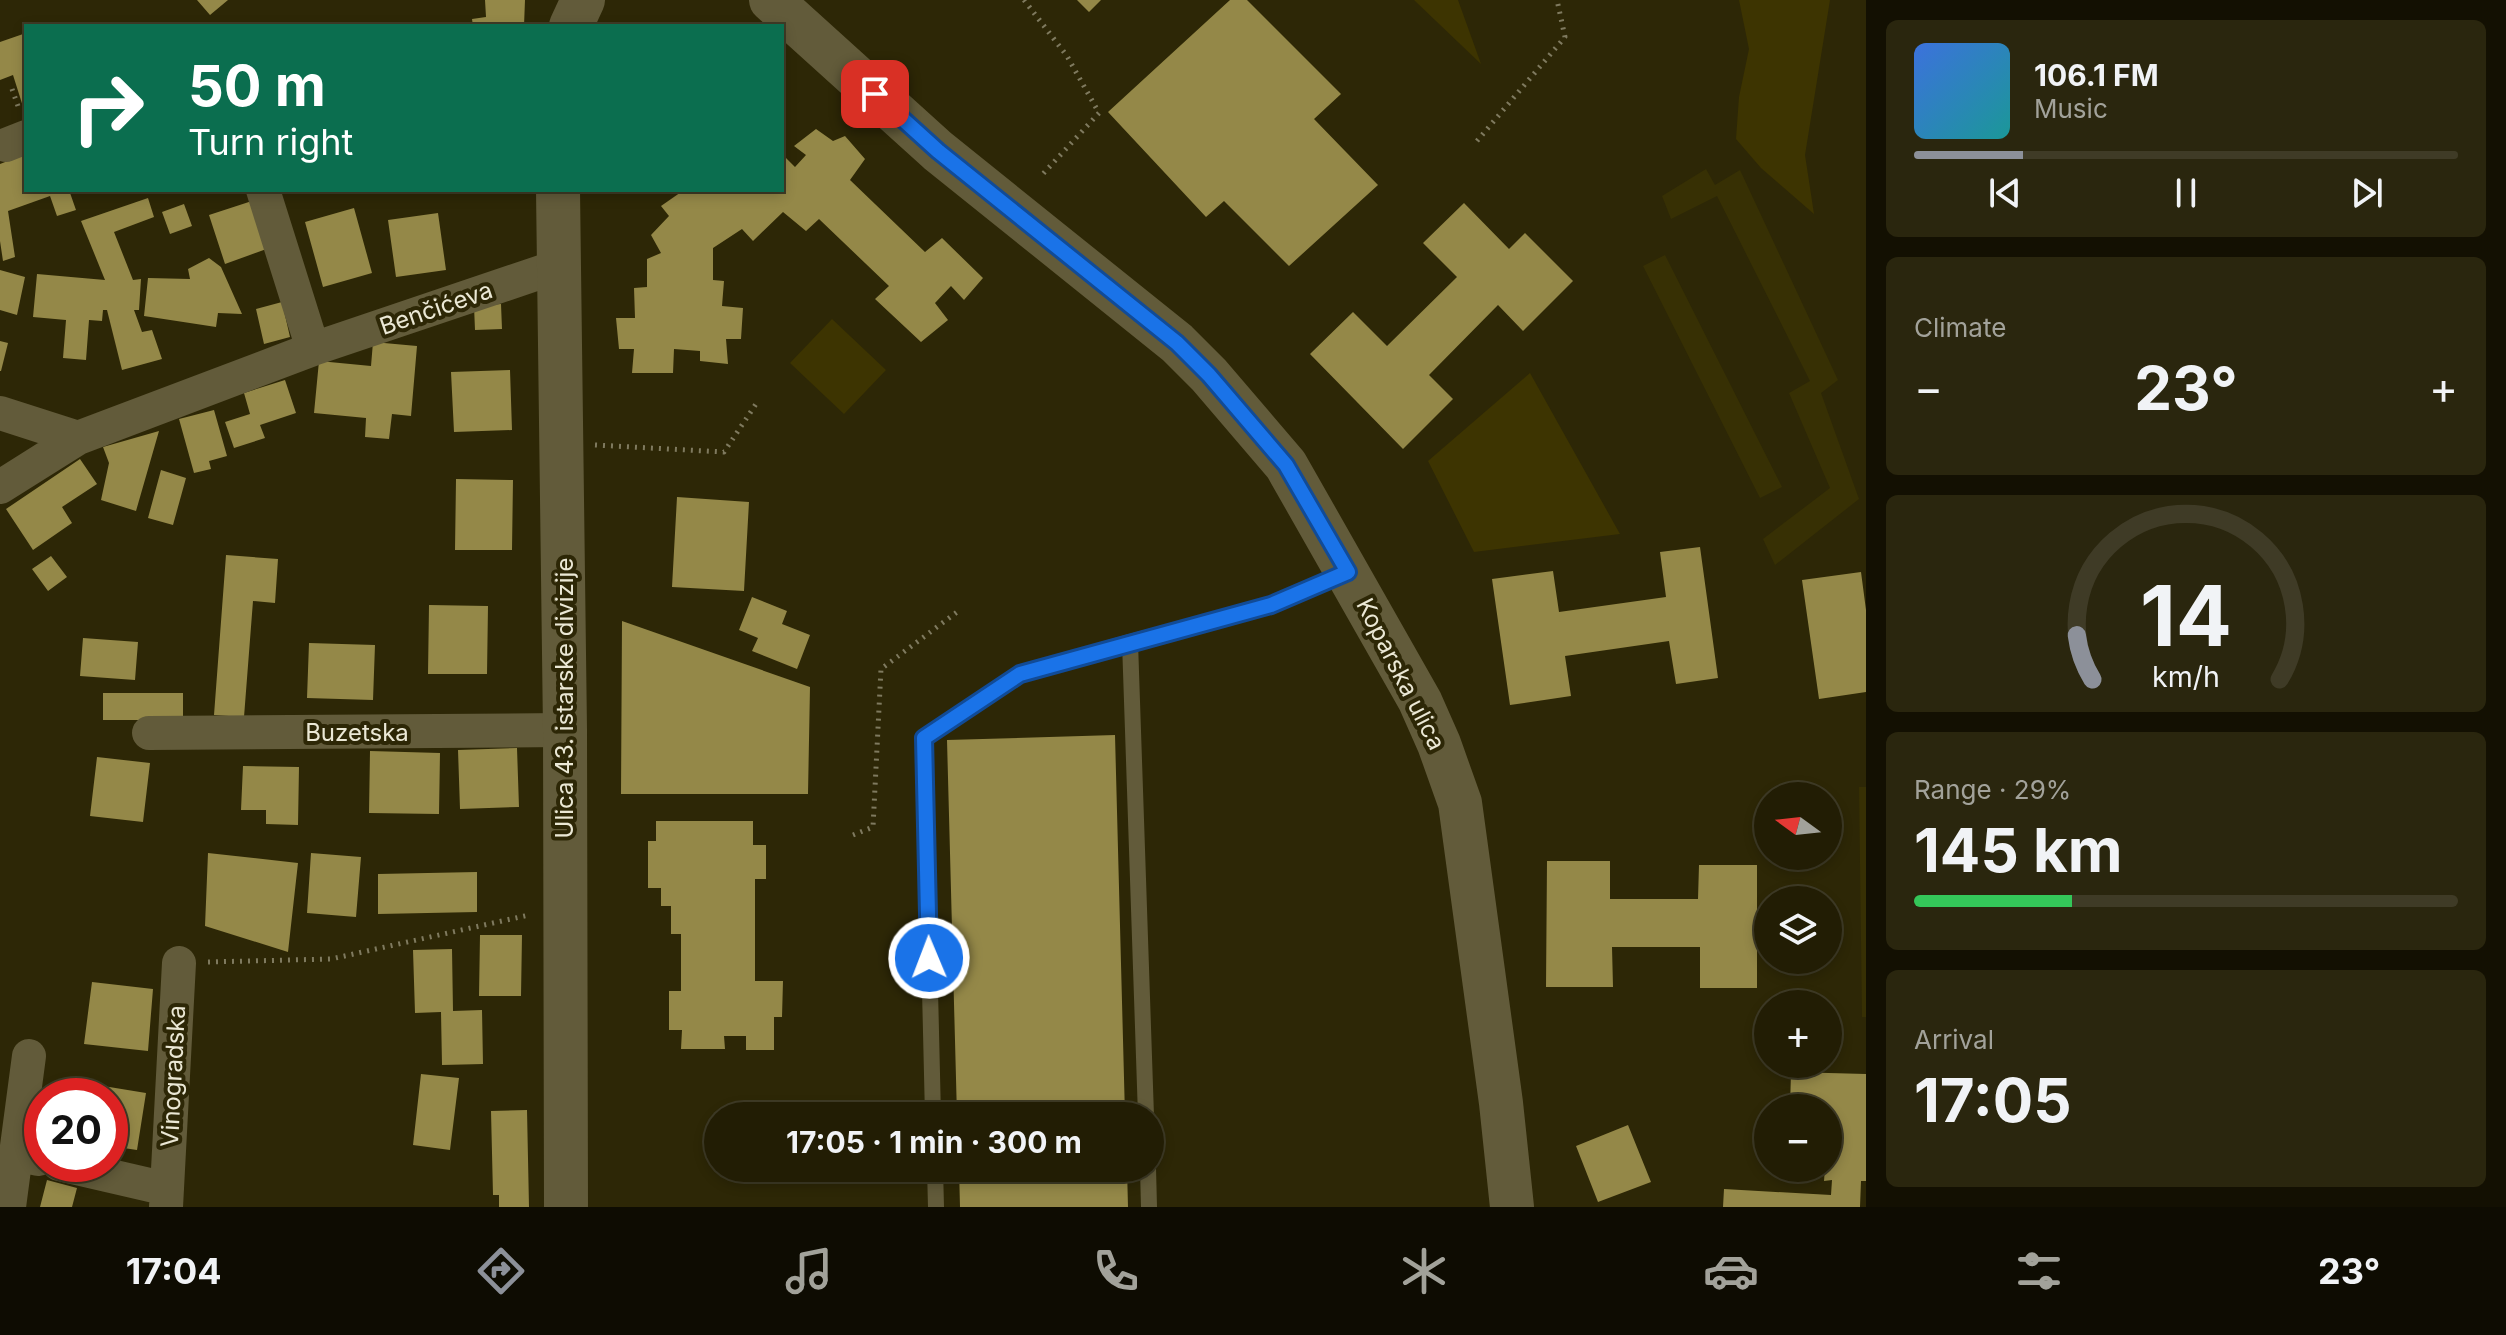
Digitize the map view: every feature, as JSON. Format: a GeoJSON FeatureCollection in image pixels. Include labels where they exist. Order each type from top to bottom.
{"type":"FeatureCollection","features":[{"type":"Feature","properties":{"kind":"main road"},"geometry":{"type":"LineString","coordinates":[[565,0],[568,24]]}},
{"type":"Feature","properties":{"kind":"main road"},"geometry":{"type":"LineString","coordinates":[[569,24],[583,0]]}},
{"type":"Feature","properties":{"kind":"main road","name":"Koparska ulica"},"geometry":{"type":"LineString","coordinates":[[771,0],[938,151],[1177,343],[1209,375],[1286,465],[1420,701],[1460,803],[1512,1207]]}},
{"type":"Feature","properties":{"kind":"main road","name":"Ulica 43. istarske divizije"},"geometry":{"type":"LineString","coordinates":[[558,192],[565,730],[566,1207]]}},
{"type":"Feature","properties":{"kind":"street"},"geometry":{"type":"LineString","coordinates":[[264,192],[313,349]]}},
{"type":"Feature","properties":{"kind":"street","name":"Benčićeva"},"geometry":{"type":"LineString","coordinates":[[0,487],[78,438],[313,349],[559,266]]}},
{"type":"Feature","properties":{"kind":"street"},"geometry":{"type":"LineString","coordinates":[[0,413],[78,438]]}},
{"type":"Feature","properties":{"kind":"street","name":"Buzetska"},"geometry":{"type":"LineString","coordinates":[[149,733],[565,730]]}},
{"type":"Feature","properties":{"kind":"street","name":"Vinogradska"},"geometry":{"type":"LineString","coordinates":[[116,1182],[166,1198],[179,963]]}},
{"type":"Feature","properties":{"kind":"street"},"geometry":{"type":"LineString","coordinates":[[29,1056],[29,1078]]}},
{"type":"Feature","properties":{"kind":"street"},"geometry":{"type":"LineString","coordinates":[[9,1207],[24,1170]]}},
{"type":"Feature","properties":{"kind":"lane"},"geometry":{"type":"LineString","coordinates":[[933,1102],[924,738],[1020,674],[1271,605],[1348,572]]}},
{"type":"Feature","properties":{"kind":"lane"},"geometry":{"type":"LineString","coordinates":[[1130,642],[1146,1102]]}},
{"type":"Feature","properties":{"kind":"lane"},"geometry":{"type":"LineString","coordinates":[[935,1182],[936,1207]]}},
{"type":"Feature","properties":{"kind":"lane"},"geometry":{"type":"LineString","coordinates":[[1148,1182],[1149,1207]]}},
{"type":"Feature","properties":{"kind":"path"},"geometry":{"type":"LineString","coordinates":[[1024,0],[1067,56],[1099,113],[1041,176]]}},
{"type":"Feature","properties":{"kind":"path"},"geometry":{"type":"LineString","coordinates":[[1477,141],[1565,37],[1557,0]]}},
{"type":"Feature","properties":{"kind":"path"},"geometry":{"type":"LineString","coordinates":[[562,443],[724,452],[758,401]]}},
{"type":"Feature","properties":{"kind":"path"},"geometry":{"type":"LineString","coordinates":[[853,835],[873,827],[881,669],[961,609]]}},
{"type":"Feature","properties":{"kind":"path"},"geometry":{"type":"LineString","coordinates":[[179,963],[331,959],[484,923],[565,908]]}},
{"type":"Feature","properties":{"kind":"shaded area"},"geometry":{"type":"Polygon","coordinates":[[[1414,0],[1458,0],[1481,64],[1414,0]]]}},
{"type":"Feature","properties":{"kind":"shaded area"},"geometry":{"type":"Polygon","coordinates":[[[1739,0],[1830,0],[1805,155],[1814,214],[1761,168],[1736,139],[1739,97],[1749,49],[1739,0]]]}},
{"type":"Feature","properties":{"kind":"shaded area"},"geometry":{"type":"Polygon","coordinates":[[[1706,169],[1715,185],[1740,170],[1838,380],[1821,393],[1859,499],[1775,565],[1763,539],[1830,488],[1789,393],[1810,381],[1717,196],[1671,219],[1662,196],[1706,169]]]}},
{"type":"Feature","properties":{"kind":"shaded area"},"geometry":{"type":"Polygon","coordinates":[[[1665,255],[1782,487],[1760,498],[1643,266],[1665,255]]]}},
{"type":"Feature","properties":{"kind":"shaded area"},"geometry":{"type":"Polygon","coordinates":[[[832,319],[886,370],[844,414],[790,363],[832,319]]]}},
{"type":"Feature","properties":{"kind":"shaded area"},"geometry":{"type":"Polygon","coordinates":[[[1530,373],[1620,534],[1474,552],[1428,461],[1530,373]]]}},
{"type":"Feature","properties":{"kind":"shaded area"},"geometry":{"type":"Polygon","coordinates":[[[1859,787],[1866,787],[1866,1017],[1862,1017],[1859,787]]]}},
{"type":"Feature","properties":{"kind":"building"},"geometry":{"type":"Polygon","coordinates":[[[197,0],[228,0],[210,15],[197,0]]]}},
{"type":"Feature","properties":{"kind":"building"},"geometry":{"type":"Polygon","coordinates":[[[485,0],[525,0],[524,24],[473,24],[472,19],[486,17],[485,0]]]}},
{"type":"Feature","properties":{"kind":"building"},"geometry":{"type":"Polygon","coordinates":[[[1077,0],[1101,0],[1089,12],[1077,0]]]}},
{"type":"Feature","properties":{"kind":"building"},"geometry":{"type":"Polygon","coordinates":[[[1230,0],[1247,0],[1341,94],[1314,119],[1378,185],[1289,266],[1224,201],[1206,217],[1108,112],[1230,0]]]}},
{"type":"Feature","properties":{"kind":"building"},"geometry":{"type":"Polygon","coordinates":[[[24,34],[24,110],[13,75],[0,80],[0,42],[24,34]]]}},
{"type":"Feature","properties":{"kind":"building"},"geometry":{"type":"Polygon","coordinates":[[[816,129],[833,141],[845,136],[865,159],[850,180],[925,252],[942,238],[983,278],[964,300],[951,286],[935,303],[948,320],[921,342],[875,299],[889,286],[819,219],[806,231],[783,212],[753,241],[742,229],[713,248],[713,280],[724,281],[722,306],[743,308],[741,339],[726,339],[728,364],[700,361],[700,351],[674,349],[673,373],[632,373],[634,349],[619,349],[616,318],[635,318],[634,288],[647,287],[647,259],[661,253],[651,235],[669,216],[661,206],[681,192],[784,192],[784,160],[795,167],[806,155],[794,146],[816,129]]]}},
{"type":"Feature","properties":{"kind":"building"},"geometry":{"type":"Polygon","coordinates":[[[24,155],[24,192],[70,192],[76,210],[57,216],[50,196],[8,211],[15,257],[3,261],[0,241],[0,164],[24,155]]]}},
{"type":"Feature","properties":{"kind":"building"},"geometry":{"type":"Polygon","coordinates":[[[148,198],[154,217],[114,232],[133,280],[141,279],[139,310],[134,310],[142,332],[152,330],[162,359],[122,370],[107,310],[103,310],[102,321],[89,320],[86,360],[63,358],[66,320],[33,317],[37,274],[105,280],[81,221],[148,198]]]}},
{"type":"Feature","properties":{"kind":"building"},"geometry":{"type":"Polygon","coordinates":[[[255,200],[272,247],[225,264],[209,215],[255,200]]]}},
{"type":"Feature","properties":{"kind":"building"},"geometry":{"type":"Polygon","coordinates":[[[1464,203],[1509,249],[1525,233],[1573,281],[1523,331],[1498,305],[1429,375],[1453,399],[1403,449],[1310,354],[1353,312],[1387,346],[1457,277],[1423,243],[1464,203]]]}},
{"type":"Feature","properties":{"kind":"building"},"geometry":{"type":"Polygon","coordinates":[[[184,204],[192,226],[170,234],[162,212],[184,204]]]}},
{"type":"Feature","properties":{"kind":"building"},"geometry":{"type":"Polygon","coordinates":[[[354,208],[372,273],[323,287],[305,222],[354,208]]]}},
{"type":"Feature","properties":{"kind":"building"},"geometry":{"type":"Polygon","coordinates":[[[438,213],[446,270],[396,277],[388,220],[438,213]]]}},
{"type":"Feature","properties":{"kind":"building"},"geometry":{"type":"Polygon","coordinates":[[[209,258],[221,267],[242,314],[218,313],[216,327],[144,316],[148,278],[190,279],[188,269],[209,258]]]}},
{"type":"Feature","properties":{"kind":"building"},"geometry":{"type":"Polygon","coordinates":[[[0,270],[25,277],[17,315],[0,310],[0,270]]]}},
{"type":"Feature","properties":{"kind":"building"},"geometry":{"type":"Polygon","coordinates":[[[282,302],[290,337],[264,344],[256,309],[282,302]]]}},
{"type":"Feature","properties":{"kind":"building"},"geometry":{"type":"Polygon","coordinates":[[[501,304],[502,329],[475,330],[474,306],[501,304]]]}},
{"type":"Feature","properties":{"kind":"building"},"geometry":{"type":"Polygon","coordinates":[[[0,341],[8,343],[1,371],[0,371],[0,341]]]}},
{"type":"Feature","properties":{"kind":"building"},"geometry":{"type":"Polygon","coordinates":[[[373,342],[417,346],[411,416],[392,414],[389,439],[365,437],[366,418],[314,413],[319,361],[371,366],[373,342]]]}},
{"type":"Feature","properties":{"kind":"building"},"geometry":{"type":"Polygon","coordinates":[[[510,370],[512,430],[454,432],[451,372],[510,370]]]}},
{"type":"Feature","properties":{"kind":"building"},"geometry":{"type":"Polygon","coordinates":[[[285,380],[296,413],[260,425],[265,438],[234,448],[225,422],[250,414],[244,393],[285,380]]]}},
{"type":"Feature","properties":{"kind":"building"},"geometry":{"type":"Polygon","coordinates":[[[214,410],[227,456],[209,461],[211,469],[194,473],[179,419],[214,410]]]}},
{"type":"Feature","properties":{"kind":"building"},"geometry":{"type":"Polygon","coordinates":[[[159,431],[136,511],[101,500],[109,463],[103,447],[159,431]]]}},
{"type":"Feature","properties":{"kind":"building"},"geometry":{"type":"Polygon","coordinates":[[[80,459],[97,484],[62,507],[72,523],[33,550],[6,509],[80,459]]]}},
{"type":"Feature","properties":{"kind":"building"},"geometry":{"type":"Polygon","coordinates":[[[161,470],[186,478],[173,525],[148,518],[161,470]]]}},
{"type":"Feature","properties":{"kind":"building"},"geometry":{"type":"Polygon","coordinates":[[[456,479],[513,480],[512,550],[455,550],[456,479]]]}},
{"type":"Feature","properties":{"kind":"building"},"geometry":{"type":"Polygon","coordinates":[[[677,497],[749,502],[744,591],[672,587],[677,497]]]}},
{"type":"Feature","properties":{"kind":"building"},"geometry":{"type":"Polygon","coordinates":[[[1700,547],[1718,678],[1676,684],[1669,641],[1565,656],[1571,696],[1510,705],[1492,579],[1553,571],[1559,612],[1666,597],[1660,552],[1700,547]]]}},
{"type":"Feature","properties":{"kind":"building"},"geometry":{"type":"Polygon","coordinates":[[[226,555],[278,559],[275,603],[253,601],[244,717],[214,715],[226,555]]]}},
{"type":"Feature","properties":{"kind":"building"},"geometry":{"type":"Polygon","coordinates":[[[51,556],[67,577],[48,591],[32,569],[51,556]]]}},
{"type":"Feature","properties":{"kind":"building"},"geometry":{"type":"Polygon","coordinates":[[[1861,572],[1866,610],[1866,692],[1819,699],[1802,580],[1861,572]]]}},
{"type":"Feature","properties":{"kind":"building"},"geometry":{"type":"Polygon","coordinates":[[[752,597],[787,611],[782,624],[810,635],[797,669],[752,651],[758,638],[739,630],[752,597]]]}},
{"type":"Feature","properties":{"kind":"building"},"geometry":{"type":"Polygon","coordinates":[[[429,605],[488,606],[487,674],[428,674],[429,605]]]}},
{"type":"Feature","properties":{"kind":"building"},"geometry":{"type":"Polygon","coordinates":[[[622,621],[810,687],[808,794],[621,794],[622,621]]]}},
{"type":"Feature","properties":{"kind":"building"},"geometry":{"type":"Polygon","coordinates":[[[83,638],[138,642],[135,680],[80,676],[83,638]]]}},
{"type":"Feature","properties":{"kind":"building"},"geometry":{"type":"Polygon","coordinates":[[[309,643],[375,645],[373,700],[307,698],[309,643]]]}},
{"type":"Feature","properties":{"kind":"building"},"geometry":{"type":"Polygon","coordinates":[[[103,693],[183,693],[183,720],[103,720],[103,693]]]}},
{"type":"Feature","properties":{"kind":"building"},"geometry":{"type":"Polygon","coordinates":[[[1115,735],[1125,1102],[957,1102],[947,740],[1115,735]]]}},
{"type":"Feature","properties":{"kind":"building"},"geometry":{"type":"Polygon","coordinates":[[[517,748],[519,807],[460,809],[458,750],[517,748]]]}},
{"type":"Feature","properties":{"kind":"building"},"geometry":{"type":"Polygon","coordinates":[[[370,751],[440,753],[439,814],[369,813],[370,751]]]}},
{"type":"Feature","properties":{"kind":"building"},"geometry":{"type":"Polygon","coordinates":[[[97,757],[150,763],[143,822],[90,816],[97,757]]]}},
{"type":"Feature","properties":{"kind":"building"},"geometry":{"type":"Polygon","coordinates":[[[243,766],[299,767],[298,825],[266,824],[266,810],[241,810],[243,766]]]}},
{"type":"Feature","properties":{"kind":"building"},"geometry":{"type":"Polygon","coordinates":[[[656,821],[753,821],[753,845],[766,845],[766,879],[755,879],[755,981],[783,981],[782,1017],[774,1017],[774,1050],[746,1050],[746,1036],[724,1036],[725,1049],[681,1049],[682,1030],[669,1030],[669,991],[681,991],[681,934],[671,934],[671,906],[661,906],[661,888],[648,888],[648,841],[656,841],[656,821]]]}},
{"type":"Feature","properties":{"kind":"building"},"geometry":{"type":"Polygon","coordinates":[[[208,853],[298,863],[288,952],[205,926],[208,853]]]}},
{"type":"Feature","properties":{"kind":"building"},"geometry":{"type":"Polygon","coordinates":[[[311,853],[361,857],[356,917],[307,913],[311,853]]]}},
{"type":"Feature","properties":{"kind":"building"},"geometry":{"type":"Polygon","coordinates":[[[1547,861],[1610,861],[1610,899],[1698,899],[1699,865],[1754,865],[1754,870],[1757,870],[1757,886],[1754,886],[1754,974],[1757,974],[1757,988],[1700,988],[1700,947],[1612,947],[1613,987],[1546,987],[1547,861]]]}},
{"type":"Feature","properties":{"kind":"building"},"geometry":{"type":"Polygon","coordinates":[[[477,872],[477,912],[378,914],[378,874],[477,872]]]}},
{"type":"Feature","properties":{"kind":"building"},"geometry":{"type":"Polygon","coordinates":[[[480,935],[522,935],[521,996],[479,996],[480,935]]]}},
{"type":"Feature","properties":{"kind":"building"},"geometry":{"type":"Polygon","coordinates":[[[452,949],[453,1011],[482,1010],[483,1064],[442,1065],[441,1012],[415,1013],[413,950],[452,949]]]}},
{"type":"Feature","properties":{"kind":"building"},"geometry":{"type":"Polygon","coordinates":[[[92,982],[153,989],[148,1051],[84,1044],[92,982]]]}},
{"type":"Feature","properties":{"kind":"building"},"geometry":{"type":"Polygon","coordinates":[[[1842,1073],[1866,1074],[1866,1181],[1861,1181],[1860,1207],[1723,1207],[1724,1189],[1831,1195],[1832,1182],[1842,1182],[1842,1094],[1790,1094],[1791,1078],[1842,1078],[1842,1073]]]}},
{"type":"Feature","properties":{"kind":"building"},"geometry":{"type":"Polygon","coordinates":[[[421,1074],[459,1078],[450,1150],[413,1145],[421,1074]]]}},
{"type":"Feature","properties":{"kind":"building"},"geometry":{"type":"Polygon","coordinates":[[[128,1090],[146,1093],[137,1150],[128,1149],[128,1090]]]}},
{"type":"Feature","properties":{"kind":"building"},"geometry":{"type":"Polygon","coordinates":[[[527,1110],[529,1207],[499,1207],[499,1195],[493,1195],[491,1111],[527,1110]]]}},
{"type":"Feature","properties":{"kind":"building"},"geometry":{"type":"Polygon","coordinates":[[[1628,1125],[1651,1182],[1598,1202],[1576,1146],[1628,1125]]]}},
{"type":"Feature","properties":{"kind":"building"},"geometry":{"type":"Polygon","coordinates":[[[46,1182],[77,1188],[72,1207],[40,1207],[46,1182]]]}},
{"type":"Feature","properties":{"kind":"building"},"geometry":{"type":"Polygon","coordinates":[[[959,1182],[1127,1182],[1128,1207],[960,1207],[959,1182]]]}},
{"type":"Feature","properties":{"kind":"route"},"geometry":{"type":"LineString","coordinates":[[875,94],[938,151],[1177,343],[1209,375],[1286,465],[1348,572],[1271,605],[1020,674],[924,738],[929,958]]}}]}
